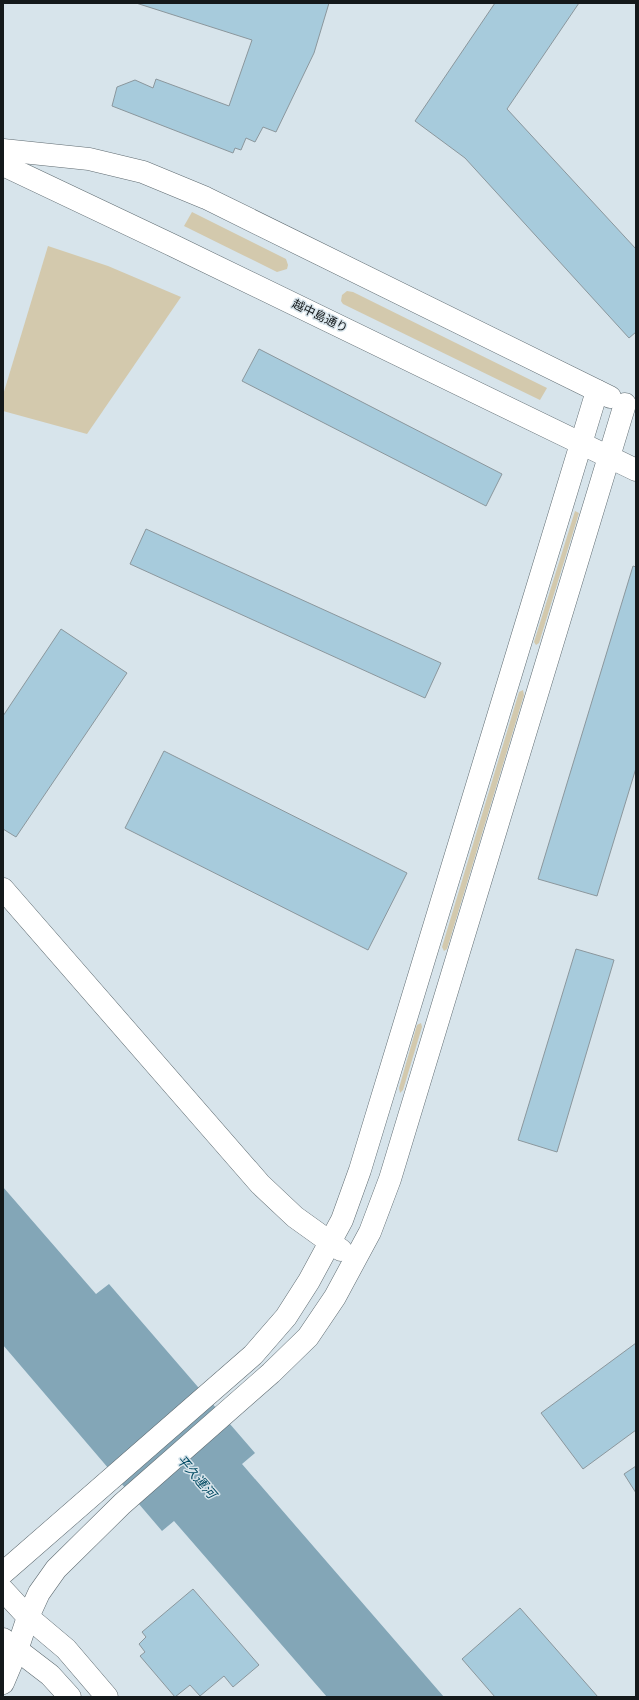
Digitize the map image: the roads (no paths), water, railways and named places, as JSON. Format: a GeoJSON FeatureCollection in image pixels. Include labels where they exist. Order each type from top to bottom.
{"type":"FeatureCollection","features":[{"type":"Feature","properties":{"kind":"street"},"geometry":{"type":"LineString","coordinates":[[3,150],[89,159],[143,172],[206,198],[597,391],[631,406],[609,457],[390,1179],[370,1232],[335,1297],[308,1337],[271,1373],[122,1504],[56,1569],[39,1593],[28,1617],[10,1644],[3,1684]]}},
{"type":"Feature","properties":{"kind":"street","name":"越中島通り"},"geometry":{"type":"LineString","coordinates":[[3,165],[174,246],[636,470]]}},
{"type":"Feature","properties":{"kind":"street"},"geometry":{"type":"LineString","coordinates":[[3,1573],[253,1355],[286,1318],[309,1281],[342,1220],[360,1170],[597,391]]}},
{"type":"Feature","properties":{"kind":"street"},"geometry":{"type":"LineString","coordinates":[[3,889],[260,1184],[295,1217],[355,1261]]}},
{"type":"Feature","properties":{"kind":"street"},"geometry":{"type":"LineString","coordinates":[[3,1590],[28,1617],[66,1650],[107,1697]]}},
{"type":"Feature","properties":{"kind":"street"},"geometry":{"type":"LineString","coordinates":[[10,1644],[50,1675],[70,1697]]}},
{"type":"Feature","properties":{"kind":"water","name":"平久運河"},"geometry":{"type":"Polygon","coordinates":[[[3,1187],[96,1294],[109,1284],[255,1453],[242,1464],[444,1697],[327,1697],[174,1521],[162,1531],[3,1345],[3,1187]]]}}]}
